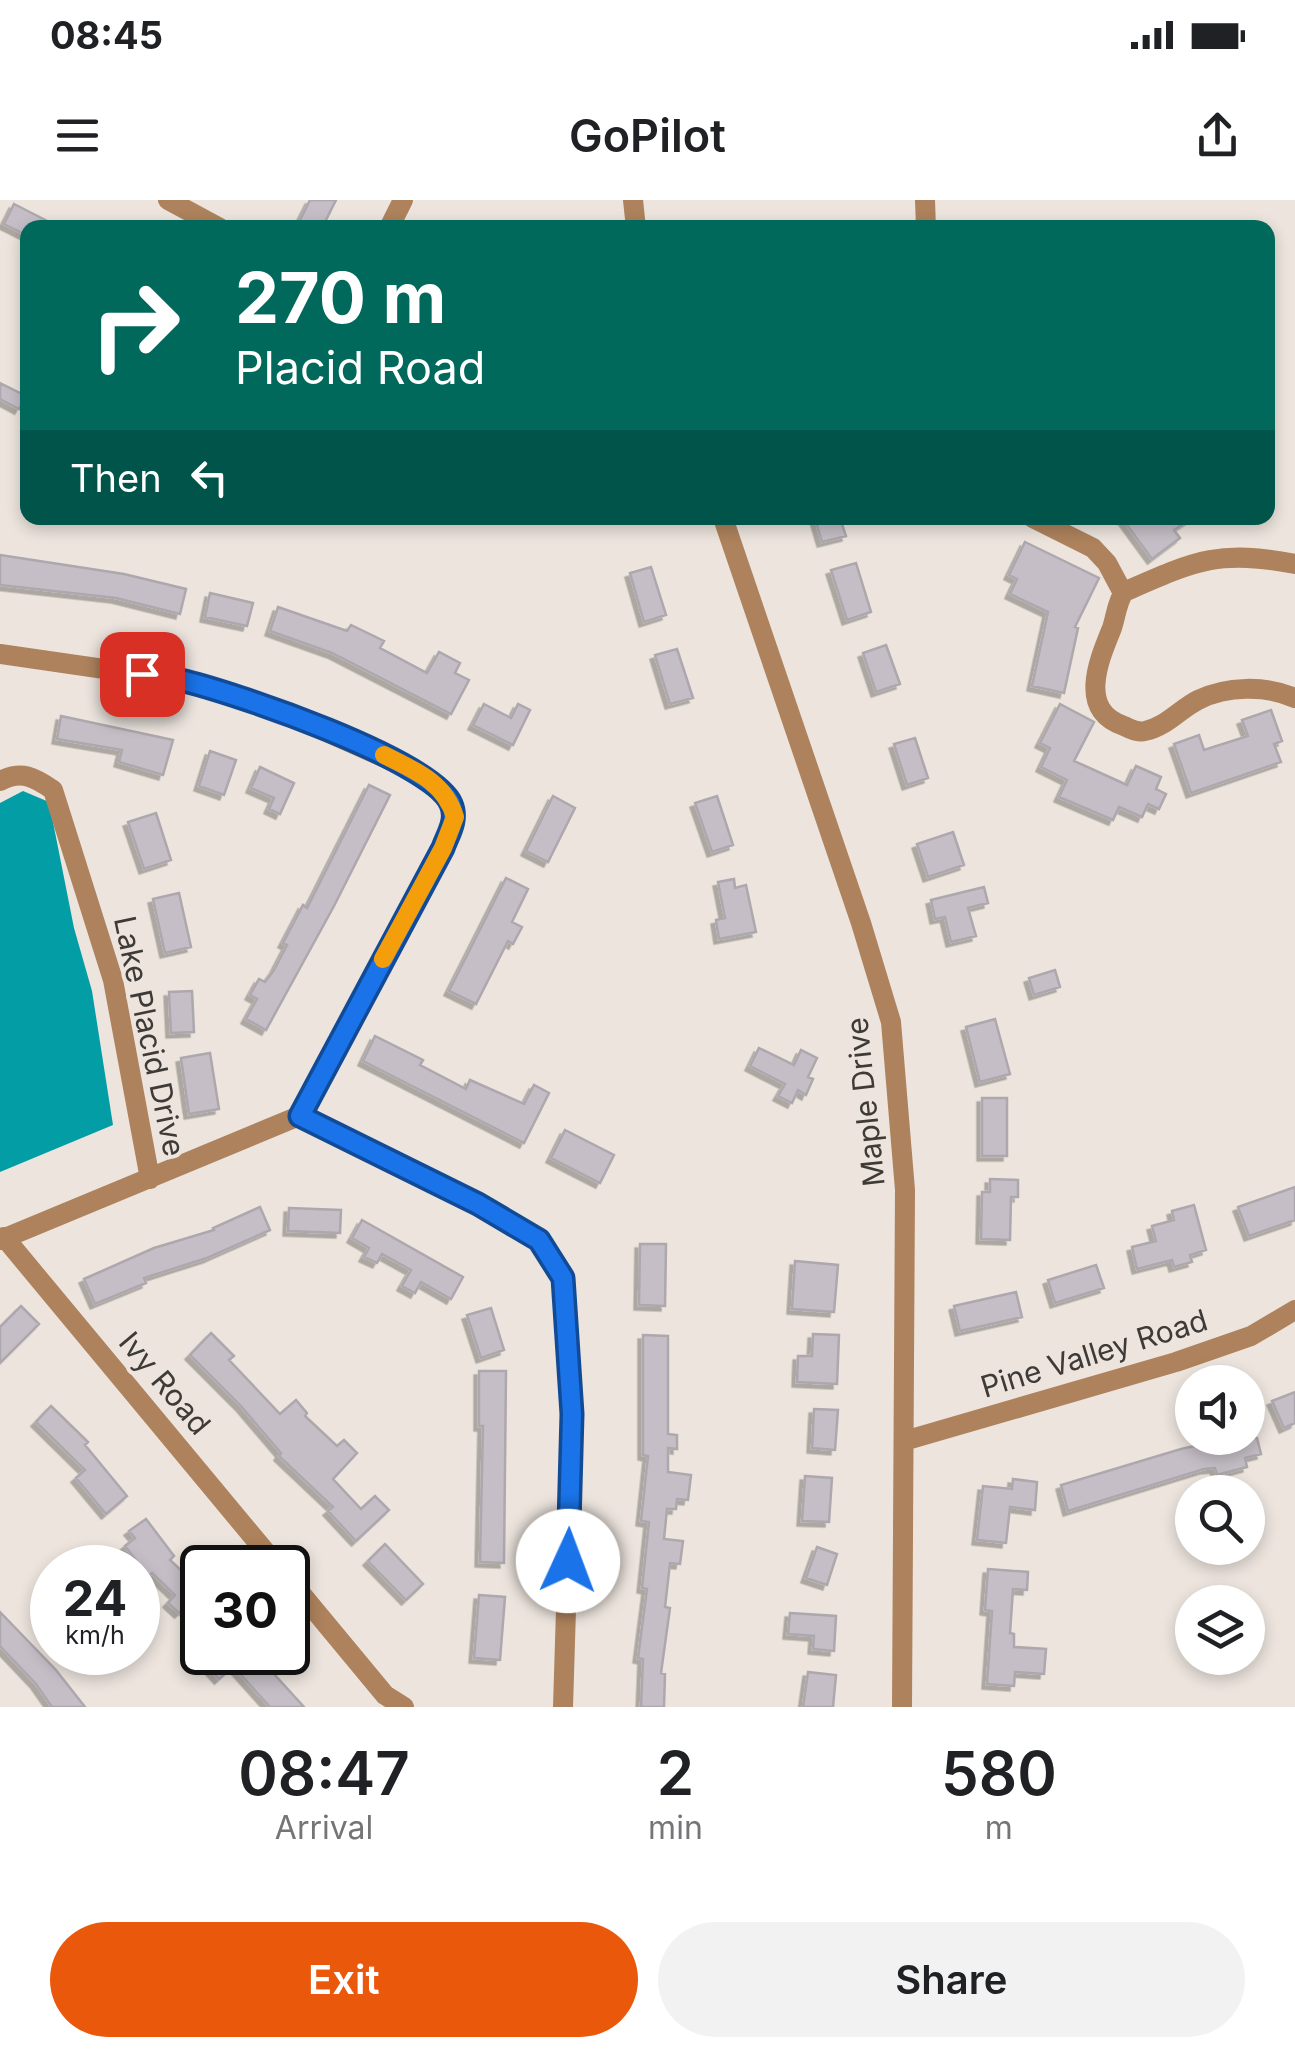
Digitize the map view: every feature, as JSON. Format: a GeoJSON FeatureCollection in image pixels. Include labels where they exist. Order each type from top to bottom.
{"type":"FeatureCollection","features":[{"type":"Feature","properties":{"kind":"street"},"geometry":{"type":"LineString","coordinates":[[168,200],[205,220]]}},
{"type":"Feature","properties":{"kind":"street","name":"Maple Drive"},"geometry":{"type":"LineString","coordinates":[[725,525],[861,923],[890,1022],[906,1190],[902,1707]]}},
{"type":"Feature","properties":{"kind":"street"},"geometry":{"type":"LineString","coordinates":[[1047,525],[1093,548],[1107,563],[1123,593]]}},
{"type":"Feature","properties":{"kind":"street"},"geometry":{"type":"LineString","coordinates":[[1295,564],[1256,556],[1229,556],[1196,562],[1123,593],[1096,668],[1094,691],[1102,710],[1114,723],[1142,732],[1162,725],[1199,700],[1228,691],[1255,689],[1295,698]]}},
{"type":"Feature","properties":{"kind":"street"},"geometry":{"type":"LineString","coordinates":[[0,654],[180,680],[302,720],[420,774],[445,792],[455,817],[443,848],[300,1116],[2,1238]]}},
{"type":"Feature","properties":{"kind":"street","name":"Lake Placid Drive"},"geometry":{"type":"LineString","coordinates":[[0,781],[12,775],[32,776],[53,790],[113,980],[150,1180]]}},
{"type":"Feature","properties":{"kind":"street"},"geometry":{"type":"LineString","coordinates":[[300,1116],[478,1204],[539,1240],[563,1278],[572,1414],[563,1707]]}},
{"type":"Feature","properties":{"kind":"street","name":"Ivy Road"},"geometry":{"type":"LineString","coordinates":[[2,1238],[260,1545]]}},
{"type":"Feature","properties":{"kind":"street","name":"Pine Valley Road"},"geometry":{"type":"LineString","coordinates":[[904,1441],[1176,1362],[1251,1336],[1295,1310]]}},
{"type":"Feature","properties":{"kind":"street"},"geometry":{"type":"LineString","coordinates":[[310,1605],[385,1695],[404,1707]]}},
{"type":"Feature","properties":{"kind":"water"},"geometry":{"type":"Polygon","coordinates":[[[23,791],[49,802],[74,928],[92,991],[113,1125],[0,1172],[0,803],[23,791]]]}},
{"type":"Feature","properties":{"kind":"building"},"geometry":{"type":"Polygon","coordinates":[[[310,200],[336,200],[326,220],[300,220],[310,200]]]}},
{"type":"Feature","properties":{"kind":"building"},"geometry":{"type":"Polygon","coordinates":[[[14,204],[45,220],[20,220],[20,232],[4,224],[14,204]]]}},
{"type":"Feature","properties":{"kind":"building"},"geometry":{"type":"Polygon","coordinates":[[[0,383],[20,393],[20,407],[19,409],[0,399],[0,383]]]}},
{"type":"Feature","properties":{"kind":"building"},"geometry":{"type":"Polygon","coordinates":[[[817,525],[842,525],[846,536],[822,542],[817,525]]]}},
{"type":"Feature","properties":{"kind":"building"},"geometry":{"type":"Polygon","coordinates":[[[1127,525],[1182,525],[1174,530],[1180,538],[1152,559],[1127,525]]]}},
{"type":"Feature","properties":{"kind":"building"},"geometry":{"type":"Polygon","coordinates":[[[1025,542],[1099,578],[1075,627],[1078,628],[1064,693],[1032,686],[1048,612],[1010,594],[1017,579],[1009,575],[1025,542]]]}},
{"type":"Feature","properties":{"kind":"building"},"geometry":{"type":"Polygon","coordinates":[[[0,555],[124,574],[186,589],[180,614],[116,598],[0,585],[0,555]]]}},
{"type":"Feature","properties":{"kind":"building"},"geometry":{"type":"Polygon","coordinates":[[[856,563],[871,612],[847,620],[831,570],[856,563]]]}},
{"type":"Feature","properties":{"kind":"building"},"geometry":{"type":"Polygon","coordinates":[[[651,567],[666,615],[644,622],[630,573],[651,567]]]}},
{"type":"Feature","properties":{"kind":"building"},"geometry":{"type":"Polygon","coordinates":[[[210,593],[253,603],[247,626],[205,617],[210,593]]]}},
{"type":"Feature","properties":{"kind":"building"},"geometry":{"type":"Polygon","coordinates":[[[278,607],[347,631],[351,625],[384,641],[380,648],[427,673],[439,652],[460,663],[455,673],[469,680],[451,714],[332,653],[270,631],[278,607]]]}},
{"type":"Feature","properties":{"kind":"building"},"geometry":{"type":"Polygon","coordinates":[[[886,645],[900,684],[876,692],[863,653],[886,645]]]}},
{"type":"Feature","properties":{"kind":"building"},"geometry":{"type":"Polygon","coordinates":[[[677,649],[693,698],[670,704],[655,655],[677,649]]]}},
{"type":"Feature","properties":{"kind":"building"},"geometry":{"type":"Polygon","coordinates":[[[484,704],[511,718],[518,704],[530,710],[513,745],[473,725],[484,704]]]}},
{"type":"Feature","properties":{"kind":"building"},"geometry":{"type":"Polygon","coordinates":[[[1060,704],[1094,722],[1074,761],[1127,785],[1136,766],[1161,777],[1156,789],[1166,794],[1159,809],[1148,804],[1142,817],[1119,807],[1113,820],[1059,797],[1067,780],[1041,767],[1050,748],[1040,743],[1060,704]]]}},
{"type":"Feature","properties":{"kind":"building"},"geometry":{"type":"Polygon","coordinates":[[[1271,710],[1282,741],[1274,744],[1281,762],[1191,793],[1174,744],[1199,735],[1204,750],[1248,736],[1242,720],[1271,710]]]}},
{"type":"Feature","properties":{"kind":"building"},"geometry":{"type":"Polygon","coordinates":[[[61,716],[173,740],[163,775],[119,762],[122,750],[57,739],[61,716]]]}},
{"type":"Feature","properties":{"kind":"building"},"geometry":{"type":"Polygon","coordinates":[[[915,738],[928,778],[907,785],[894,744],[915,738]]]}},
{"type":"Feature","properties":{"kind":"building"},"geometry":{"type":"Polygon","coordinates":[[[210,751],[236,760],[224,795],[199,786],[210,751]]]}},
{"type":"Feature","properties":{"kind":"building"},"geometry":{"type":"Polygon","coordinates":[[[260,767],[294,783],[280,814],[269,809],[274,798],[251,788],[260,767]]]}},
{"type":"Feature","properties":{"kind":"building"},"geometry":{"type":"Polygon","coordinates":[[[369,785],[390,795],[266,1030],[246,1019],[257,999],[250,995],[259,979],[265,982],[274,970],[287,945],[283,943],[303,905],[307,908],[369,785]]]}},
{"type":"Feature","properties":{"kind":"building"},"geometry":{"type":"Polygon","coordinates":[[[553,796],[575,808],[548,862],[526,851],[553,796]]]}},
{"type":"Feature","properties":{"kind":"building"},"geometry":{"type":"Polygon","coordinates":[[[717,796],[733,845],[712,852],[695,803],[717,796]]]}},
{"type":"Feature","properties":{"kind":"building"},"geometry":{"type":"Polygon","coordinates":[[[156,813],[171,860],[144,869],[128,822],[156,813]]]}},
{"type":"Feature","properties":{"kind":"building"},"geometry":{"type":"Polygon","coordinates":[[[953,832],[964,865],[928,877],[917,844],[953,832]]]}},
{"type":"Feature","properties":{"kind":"building"},"geometry":{"type":"Polygon","coordinates":[[[506,878],[528,889],[512,922],[522,927],[513,944],[508,941],[476,1004],[449,991],[506,878]]]}},
{"type":"Feature","properties":{"kind":"building"},"geometry":{"type":"Polygon","coordinates":[[[734,879],[735,888],[746,885],[756,932],[719,939],[716,920],[725,918],[718,882],[734,879]]]}},
{"type":"Feature","properties":{"kind":"building"},"geometry":{"type":"Polygon","coordinates":[[[984,887],[988,903],[968,908],[976,936],[951,942],[945,917],[935,919],[931,900],[984,887]]]}},
{"type":"Feature","properties":{"kind":"building"},"geometry":{"type":"Polygon","coordinates":[[[179,893],[191,947],[165,953],[153,899],[179,893]]]}},
{"type":"Feature","properties":{"kind":"building"},"geometry":{"type":"Polygon","coordinates":[[[1055,970],[1060,987],[1034,995],[1029,978],[1055,970]]]}},
{"type":"Feature","properties":{"kind":"building"},"geometry":{"type":"Polygon","coordinates":[[[192,991],[194,1032],[171,1033],[169,992],[192,991]]]}},
{"type":"Feature","properties":{"kind":"building"},"geometry":{"type":"Polygon","coordinates":[[[995,1019],[1010,1074],[980,1082],[966,1027],[995,1019]]]}},
{"type":"Feature","properties":{"kind":"building"},"geometry":{"type":"Polygon","coordinates":[[[375,1036],[423,1060],[420,1065],[466,1089],[470,1080],[524,1104],[534,1085],[549,1093],[524,1143],[363,1061],[375,1036]]]}},
{"type":"Feature","properties":{"kind":"building"},"geometry":{"type":"Polygon","coordinates":[[[759,1048],[794,1065],[801,1050],[817,1058],[808,1077],[813,1079],[806,1095],[798,1090],[792,1103],[778,1096],[785,1084],[750,1066],[759,1048]]]}},
{"type":"Feature","properties":{"kind":"building"},"geometry":{"type":"Polygon","coordinates":[[[210,1053],[219,1109],[189,1114],[181,1058],[210,1053]]]}},
{"type":"Feature","properties":{"kind":"building"},"geometry":{"type":"Polygon","coordinates":[[[982,1098],[1007,1098],[1007,1156],[982,1156],[982,1098]]]}},
{"type":"Feature","properties":{"kind":"building"},"geometry":{"type":"Polygon","coordinates":[[[565,1130],[614,1155],[600,1183],[551,1158],[565,1130]]]}},
{"type":"Feature","properties":{"kind":"building"},"geometry":{"type":"Polygon","coordinates":[[[990,1179],[1018,1180],[1018,1197],[1011,1197],[1010,1240],[981,1239],[982,1192],[990,1192],[990,1179]]]}},
{"type":"Feature","properties":{"kind":"building"},"geometry":{"type":"Polygon","coordinates":[[[1295,1187],[1295,1220],[1249,1236],[1238,1207],[1295,1187]]]}},
{"type":"Feature","properties":{"kind":"building"},"geometry":{"type":"Polygon","coordinates":[[[1194,1205],[1206,1250],[1190,1255],[1192,1262],[1174,1267],[1172,1260],[1137,1269],[1132,1247],[1156,1241],[1152,1226],[1174,1220],[1172,1211],[1194,1205]]]}},
{"type":"Feature","properties":{"kind":"building"},"geometry":{"type":"Polygon","coordinates":[[[260,1207],[270,1230],[207,1258],[144,1278],[146,1283],[95,1304],[84,1279],[154,1248],[214,1230],[260,1207]]]}},
{"type":"Feature","properties":{"kind":"building"},"geometry":{"type":"Polygon","coordinates":[[[289,1208],[341,1210],[340,1233],[288,1231],[289,1208]]]}},
{"type":"Feature","properties":{"kind":"building"},"geometry":{"type":"Polygon","coordinates":[[[362,1220],[463,1277],[451,1299],[421,1282],[415,1293],[402,1286],[411,1270],[382,1254],[377,1263],[364,1257],[369,1248],[352,1238],[362,1220]]]}},
{"type":"Feature","properties":{"kind":"building"},"geometry":{"type":"Polygon","coordinates":[[[640,1244],[666,1244],[665,1306],[639,1305],[640,1244]]]}},
{"type":"Feature","properties":{"kind":"building"},"geometry":{"type":"Polygon","coordinates":[[[795,1261],[838,1265],[834,1312],[792,1309],[795,1261]]]}},
{"type":"Feature","properties":{"kind":"building"},"geometry":{"type":"Polygon","coordinates":[[[1096,1265],[1104,1288],[1055,1303],[1048,1280],[1096,1265]]]}},
{"type":"Feature","properties":{"kind":"building"},"geometry":{"type":"Polygon","coordinates":[[[1016,1292],[1022,1317],[960,1331],[954,1306],[1016,1292]]]}},
{"type":"Feature","properties":{"kind":"building"},"geometry":{"type":"Polygon","coordinates":[[[21,1306],[39,1324],[0,1363],[0,1327],[21,1306]]]}},
{"type":"Feature","properties":{"kind":"building"},"geometry":{"type":"Polygon","coordinates":[[[491,1308],[504,1350],[481,1358],[467,1315],[491,1308]]]}},
{"type":"Feature","properties":{"kind":"building"},"geometry":{"type":"Polygon","coordinates":[[[211,1333],[234,1356],[229,1360],[280,1414],[296,1400],[307,1413],[305,1416],[337,1446],[344,1440],[357,1453],[333,1479],[361,1509],[375,1496],[389,1510],[356,1541],[328,1511],[333,1507],[279,1456],[281,1453],[240,1405],[190,1355],[211,1333]]]}},
{"type":"Feature","properties":{"kind":"building"},"geometry":{"type":"Polygon","coordinates":[[[813,1334],[839,1335],[837,1384],[797,1382],[798,1356],[812,1356],[813,1334]]]}},
{"type":"Feature","properties":{"kind":"building"},"geometry":{"type":"Polygon","coordinates":[[[643,1335],[668,1336],[668,1434],[677,1435],[677,1449],[668,1448],[668,1472],[691,1475],[688,1500],[677,1499],[676,1509],[667,1509],[664,1539],[683,1541],[680,1564],[670,1563],[665,1607],[670,1608],[661,1673],[665,1674],[664,1707],[641,1707],[643,1659],[638,1658],[647,1589],[642,1588],[649,1522],[641,1521],[648,1456],[643,1455],[643,1335]]]}},
{"type":"Feature","properties":{"kind":"building"},"geometry":{"type":"Polygon","coordinates":[[[479,1371],[506,1371],[504,1563],[480,1562],[483,1426],[479,1426],[479,1371]]]}},
{"type":"Feature","properties":{"kind":"building"},"geometry":{"type":"Polygon","coordinates":[[[1295,1392],[1295,1423],[1284,1428],[1272,1401],[1295,1392]]]}},
{"type":"Feature","properties":{"kind":"building"},"geometry":{"type":"Polygon","coordinates":[[[51,1406],[88,1442],[85,1445],[127,1496],[106,1514],[76,1478],[85,1470],[36,1422],[51,1406]]]}},
{"type":"Feature","properties":{"kind":"building"},"geometry":{"type":"Polygon","coordinates":[[[814,1409],[838,1410],[835,1450],[812,1448],[814,1409]]]}},
{"type":"Feature","properties":{"kind":"building"},"geometry":{"type":"Polygon","coordinates":[[[1175,1451],[1175,1455],[1257,1455],[1245,1458],[1247,1467],[1217,1475],[1215,1468],[1175,1475],[1068,1511],[1061,1485],[1175,1451]]]}},
{"type":"Feature","properties":{"kind":"building"},"geometry":{"type":"Polygon","coordinates":[[[805,1476],[832,1478],[829,1522],[802,1521],[805,1476]]]}},
{"type":"Feature","properties":{"kind":"building"},"geometry":{"type":"Polygon","coordinates":[[[1013,1479],[1037,1482],[1035,1510],[1010,1507],[1006,1543],[977,1540],[983,1486],[1012,1489],[1013,1479]]]}},
{"type":"Feature","properties":{"kind":"building"},"geometry":{"type":"Polygon","coordinates":[[[146,1519],[174,1556],[170,1560],[180,1569],[179,1613],[168,1603],[175,1595],[160,1581],[160,1545],[126,1545],[135,1538],[129,1531],[146,1519]]]}},
{"type":"Feature","properties":{"kind":"building"},"geometry":{"type":"Polygon","coordinates":[[[385,1544],[423,1584],[406,1600],[368,1561],[385,1544]]]}},
{"type":"Feature","properties":{"kind":"building"},"geometry":{"type":"Polygon","coordinates":[[[817,1547],[837,1554],[827,1585],[806,1578],[817,1547]]]}},
{"type":"Feature","properties":{"kind":"building"},"geometry":{"type":"Polygon","coordinates":[[[988,1569],[1028,1572],[1027,1590],[1013,1589],[1010,1633],[1014,1634],[1014,1647],[1046,1649],[1044,1674],[1015,1672],[1014,1686],[987,1684],[992,1611],[985,1610],[988,1569]]]}},
{"type":"Feature","properties":{"kind":"building"},"geometry":{"type":"Polygon","coordinates":[[[479,1595],[505,1597],[500,1660],[474,1658],[479,1595]]]}},
{"type":"Feature","properties":{"kind":"building"},"geometry":{"type":"Polygon","coordinates":[[[0,1612],[30,1643],[30,1675],[60,1675],[85,1707],[52,1707],[0,1646],[0,1612]]]}},
{"type":"Feature","properties":{"kind":"building"},"geometry":{"type":"Polygon","coordinates":[[[790,1613],[836,1616],[834,1651],[813,1649],[814,1636],[788,1634],[790,1613]]]}},
{"type":"Feature","properties":{"kind":"building"},"geometry":{"type":"Polygon","coordinates":[[[808,1672],[836,1675],[833,1707],[803,1707],[808,1672]]]}},
{"type":"Feature","properties":{"kind":"building"},"geometry":{"type":"Polygon","coordinates":[[[241,1675],[275,1675],[304,1707],[270,1707],[241,1675]]]}},
{"type":"Feature","properties":{"kind":"slow traffic"},"geometry":{"type":"LineString","coordinates":[[383,959],[443,848],[455,817],[445,792],[384,755]]}},
{"type":"Feature","properties":{"kind":"route"},"geometry":{"type":"LineString","coordinates":[[142,674],[180,680],[302,720],[420,774],[445,792],[452,804],[455,817],[443,848],[300,1116],[478,1204],[539,1240],[563,1278],[572,1414],[568,1561]]}}]}
